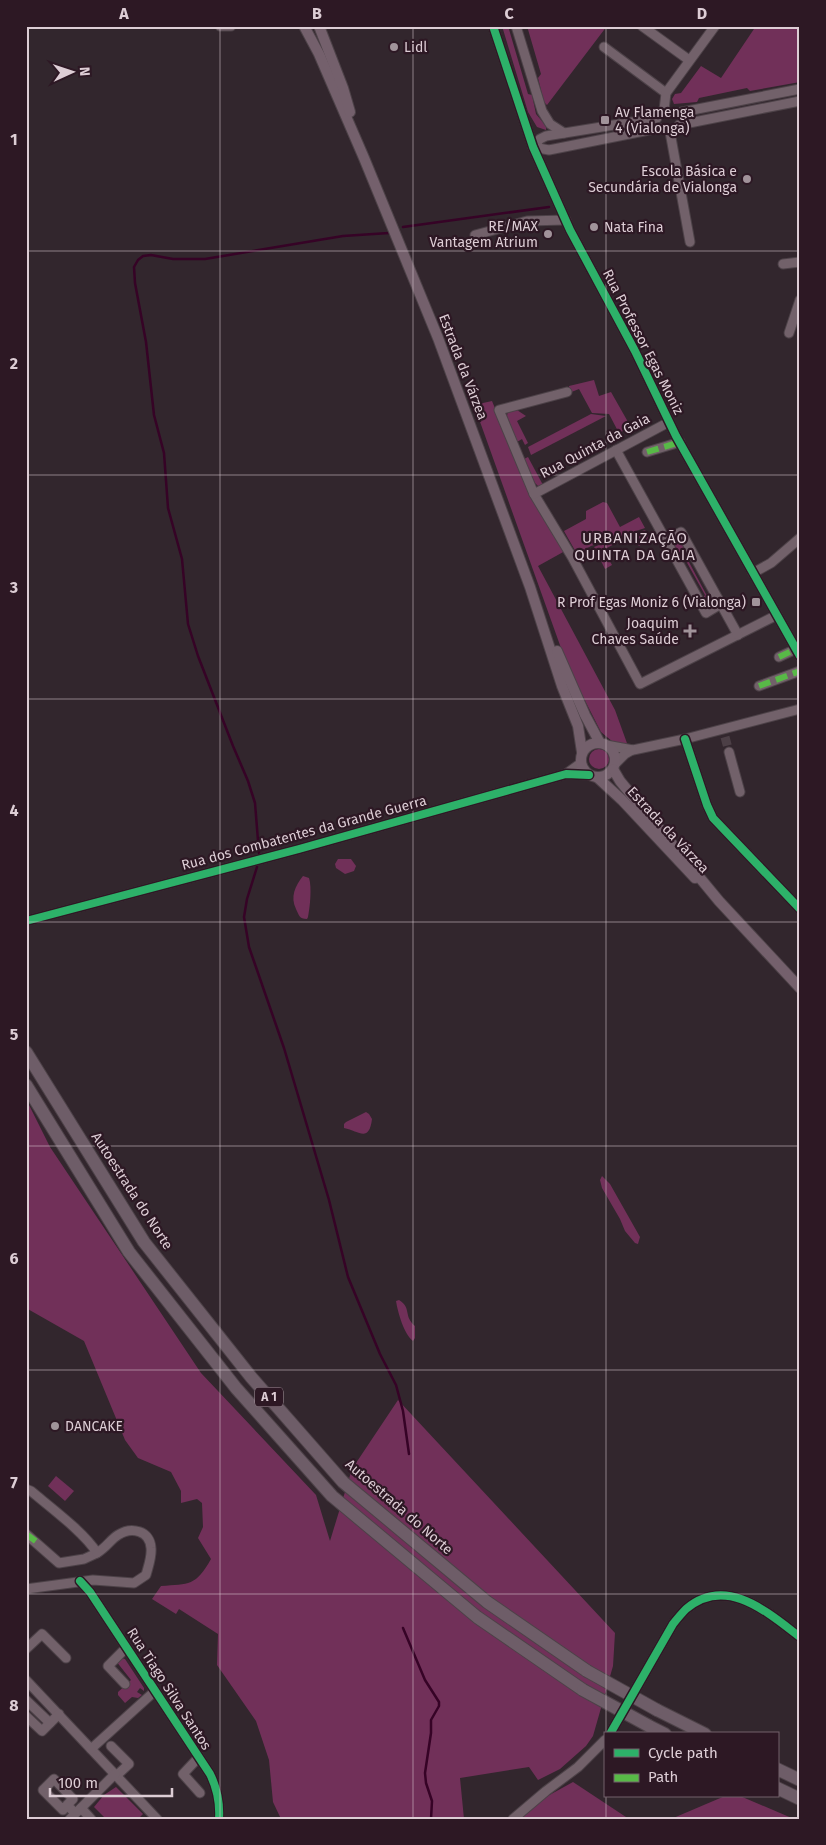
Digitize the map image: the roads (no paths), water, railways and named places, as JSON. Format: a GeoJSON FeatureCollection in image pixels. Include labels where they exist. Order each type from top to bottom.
{"type":"FeatureCollection","features":[{"type":"Feature","properties":{"kind":"highway","name":"Autoestrada do Norte"},"geometry":{"type":"LineString","coordinates":[[26,1052],[144,1242],[251,1376],[344,1482],[487,1602],[587,1671],[657,1710],[702,1732]]}},
{"type":"Feature","properties":{"kind":"highway","name":"A 1"},"geometry":{"type":"LineString","coordinates":[[26,1085],[129,1252],[236,1388],[332,1496],[477,1617],[583,1690],[661,1732]]}},
{"type":"Feature","properties":{"kind":"highway"},"geometry":{"type":"LineString","coordinates":[[778,1769],[800,1780]]}},
{"type":"Feature","properties":{"kind":"highway"},"geometry":{"type":"LineString","coordinates":[[778,1788],[800,1799]]}},
{"type":"Feature","properties":{"kind":"main road","name":"Estrada da Várzea"},"geometry":{"type":"LineString","coordinates":[[304,26],[319,54],[364,158],[438,338],[530,587],[585,715],[603,744],[614,753],[614,766],[620,781],[719,901],[800,988]]}},
{"type":"Feature","properties":{"kind":"main road","name":"Estrada da Várzea"},"geometry":{"type":"LineString","coordinates":[[319,26],[343,88],[364,158]]}},
{"type":"Feature","properties":{"kind":"main road","name":"Estrada da Várzea"},"geometry":{"type":"LineString","coordinates":[[530,587],[562,686],[578,726],[582,752],[581,763],[593,776],[622,800],[685,869],[719,901]]}},
{"type":"Feature","properties":{"kind":"main road"},"geometry":{"type":"LineString","coordinates":[[582,752],[590,744],[603,744]]}},
{"type":"Feature","properties":{"kind":"main road"},"geometry":{"type":"LineString","coordinates":[[593,776],[605,776],[614,766]]}},
{"type":"Feature","properties":{"kind":"street"},"geometry":{"type":"LineString","coordinates":[[220,26],[231,26]]}},
{"type":"Feature","properties":{"kind":"street","name":"Rua Professor Egas Moniz"},"geometry":{"type":"LineString","coordinates":[[493,26],[533,147],[566,220],[635,351],[669,422],[798,652]]}},
{"type":"Feature","properties":{"kind":"street"},"geometry":{"type":"LineString","coordinates":[[516,26],[542,111],[550,124],[564,133]]}},
{"type":"Feature","properties":{"kind":"street"},"geometry":{"type":"LineString","coordinates":[[642,26],[689,60]]}},
{"type":"Feature","properties":{"kind":"street"},"geometry":{"type":"LineString","coordinates":[[533,147],[540,139],[546,136],[657,118],[664,110],[666,93],[715,26]]}},
{"type":"Feature","properties":{"kind":"street"},"geometry":{"type":"LineString","coordinates":[[604,47],[666,93]]}},
{"type":"Feature","properties":{"kind":"street"},"geometry":{"type":"LineString","coordinates":[[677,113],[800,89]]}},
{"type":"Feature","properties":{"kind":"street"},"geometry":{"type":"LineString","coordinates":[[657,118],[659,128],[662,131],[670,132],[679,125],[800,101]]}},
{"type":"Feature","properties":{"kind":"street"},"geometry":{"type":"LineString","coordinates":[[664,110],[671,109],[677,113],[680,118],[679,125]]}},
{"type":"Feature","properties":{"kind":"street"},"geometry":{"type":"LineString","coordinates":[[526,128],[546,136]]}},
{"type":"Feature","properties":{"kind":"street"},"geometry":{"type":"LineString","coordinates":[[533,147],[549,150],[659,128]]}},
{"type":"Feature","properties":{"kind":"street"},"geometry":{"type":"LineString","coordinates":[[670,132],[690,242]]}},
{"type":"Feature","properties":{"kind":"street"},"geometry":{"type":"LineString","coordinates":[[541,166],[542,159],[549,150]]}},
{"type":"Feature","properties":{"kind":"street"},"geometry":{"type":"LineString","coordinates":[[475,235],[527,221],[566,220]]}},
{"type":"Feature","properties":{"kind":"street"},"geometry":{"type":"LineString","coordinates":[[783,264],[800,262]]}},
{"type":"Feature","properties":{"kind":"street"},"geometry":{"type":"LineString","coordinates":[[789,334],[800,300]]}},
{"type":"Feature","properties":{"kind":"street"},"geometry":{"type":"LineString","coordinates":[[567,392],[499,410],[534,494],[572,557],[640,684],[777,615]]}},
{"type":"Feature","properties":{"kind":"street","name":"Rua Quinta da Gaia"},"geometry":{"type":"LineString","coordinates":[[534,494],[669,422]]}},
{"type":"Feature","properties":{"kind":"street"},"geometry":{"type":"LineString","coordinates":[[647,452],[680,442]]}},
{"type":"Feature","properties":{"kind":"street"},"geometry":{"type":"LineString","coordinates":[[616,450],[706,613],[721,604]]}},
{"type":"Feature","properties":{"kind":"street"},"geometry":{"type":"LineString","coordinates":[[665,541],[681,532],[738,635]]}},
{"type":"Feature","properties":{"kind":"street"},"geometry":{"type":"LineString","coordinates":[[753,573],[771,563],[800,538]]}},
{"type":"Feature","properties":{"kind":"street"},"geometry":{"type":"LineString","coordinates":[[779,657],[798,652]]}},
{"type":"Feature","properties":{"kind":"street"},"geometry":{"type":"LineString","coordinates":[[760,686],[800,671]]}},
{"type":"Feature","properties":{"kind":"street"},"geometry":{"type":"LineString","coordinates":[[614,766],[625,754],[632,750],[724,733],[800,709]]}},
{"type":"Feature","properties":{"kind":"street"},"geometry":{"type":"LineString","coordinates":[[685,740],[707,805],[714,818],[800,909]]}},
{"type":"Feature","properties":{"kind":"street"},"geometry":{"type":"LineString","coordinates":[[603,744],[632,750]]}},
{"type":"Feature","properties":{"kind":"street"},"geometry":{"type":"LineString","coordinates":[[729,752],[740,792]]}},
{"type":"Feature","properties":{"kind":"street","name":"Rua dos Combatentes da Grande Guerra"},"geometry":{"type":"LineString","coordinates":[[566,774],[581,763]]}},
{"type":"Feature","properties":{"kind":"street","name":"Rua dos Combatentes da Grande Guerra"},"geometry":{"type":"LineString","coordinates":[[26,920],[299,850],[566,774],[593,776]]}},
{"type":"Feature","properties":{"kind":"street"},"geometry":{"type":"LineString","coordinates":[[26,1489],[31,1491],[93,1546],[97,1553]]}},
{"type":"Feature","properties":{"kind":"street"},"geometry":{"type":"LineString","coordinates":[[26,1534],[59,1563],[84,1559],[106,1548],[118,1535],[134,1530],[144,1533],[150,1542],[152,1550],[146,1575],[134,1583],[80,1581],[26,1589]]}},
{"type":"Feature","properties":{"kind":"street","name":"Rua Tiago Silva Santos"},"geometry":{"type":"LineString","coordinates":[[80,1581],[90,1592],[214,1782],[218,1797],[219,1819]]}},
{"type":"Feature","properties":{"kind":"street"},"geometry":{"type":"LineString","coordinates":[[611,1732],[673,1624],[686,1609],[699,1601],[718,1595],[737,1597],[755,1604],[800,1637]]}},
{"type":"Feature","properties":{"kind":"street"},"geometry":{"type":"LineString","coordinates":[[26,1649],[42,1634],[66,1658]]}},
{"type":"Feature","properties":{"kind":"street"},"geometry":{"type":"LineString","coordinates":[[125,1684],[108,1666],[126,1648]]}},
{"type":"Feature","properties":{"kind":"street"},"geometry":{"type":"LineString","coordinates":[[26,1680],[157,1819]]}},
{"type":"Feature","properties":{"kind":"street"},"geometry":{"type":"LineString","coordinates":[[91,1749],[155,1690]]}},
{"type":"Feature","properties":{"kind":"street"},"geometry":{"type":"LineString","coordinates":[[26,1700],[50,1723]]}},
{"type":"Feature","properties":{"kind":"street"},"geometry":{"type":"LineString","coordinates":[[26,1716],[42,1732],[59,1714]]}},
{"type":"Feature","properties":{"kind":"street"},"geometry":{"type":"LineString","coordinates":[[513,1819],[578,1767],[604,1741]]}},
{"type":"Feature","properties":{"kind":"street"},"geometry":{"type":"LineString","coordinates":[[75,1813],[129,1764],[111,1746]]}},
{"type":"Feature","properties":{"kind":"street"},"geometry":{"type":"LineString","coordinates":[[199,1757],[183,1774],[200,1793]]}},
{"type":"Feature","properties":{"kind":"street"},"geometry":{"type":"LineString","coordinates":[[67,1805],[75,1813],[91,1819]]}},
{"type":"Feature","properties":{"kind":"waterway"},"geometry":{"type":"LineString","coordinates":[[403,227],[549,207]]}},
{"type":"Feature","properties":{"kind":"waterway"},"geometry":{"type":"LineString","coordinates":[[259,853],[255,803],[198,656],[188,624],[182,559],[168,508],[164,453],[154,415],[146,342],[135,283],[134,267],[143,256],[151,255],[173,259],[205,259],[343,236],[389,233]]}},
{"type":"Feature","properties":{"kind":"waterway"},"geometry":{"type":"LineString","coordinates":[[257,867],[247,899],[244,917],[249,947],[284,1048],[329,1200],[348,1277],[380,1354],[396,1385],[403,1411],[409,1454]]}},
{"type":"Feature","properties":{"kind":"waterway"},"geometry":{"type":"LineString","coordinates":[[403,1628],[425,1680],[439,1702],[439,1706],[431,1720],[425,1773],[432,1801],[431,1819]]}},
{"type":"Feature","properties":{"kind":"tunnel"},"geometry":{"type":"LineString","coordinates":[[725,737],[729,752]]}},
{"type":"Feature","properties":{"kind":"place","name":"Lidl"},"geometry":{"type":"Point","coordinates":[394,47]}},
{"type":"Feature","properties":{"kind":"place","name":"Av Flamenga 4 (Vialonga)"},"geometry":{"type":"Point","coordinates":[605,120]}},
{"type":"Feature","properties":{"kind":"place","name":"Escola Básica e Secundária de Vialonga"},"geometry":{"type":"Point","coordinates":[747,179]}},
{"type":"Feature","properties":{"kind":"place","name":"Nata Fina"},"geometry":{"type":"Point","coordinates":[594,227]}},
{"type":"Feature","properties":{"kind":"place","name":"RE/MAX Vantagem Atrium"},"geometry":{"type":"Point","coordinates":[548,234]}},
{"type":"Feature","properties":{"kind":"place","name":"R Prof Egas Moniz 6 (Vialonga)"},"geometry":{"type":"Point","coordinates":[756,602]}},
{"type":"Feature","properties":{"kind":"place","name":"Joaquim Chaves Saúde"},"geometry":{"type":"Point","coordinates":[690,631]}},
{"type":"Feature","properties":{"kind":"place","name":"DANCAKE"},"geometry":{"type":"Point","coordinates":[55,1426]}},
{"type":"Feature","properties":{"kind":"district","name":"URBANIZAÇÃO QUINTA DA GAIA"},"geometry":{"type":"Point","coordinates":[635,546]}}]}
